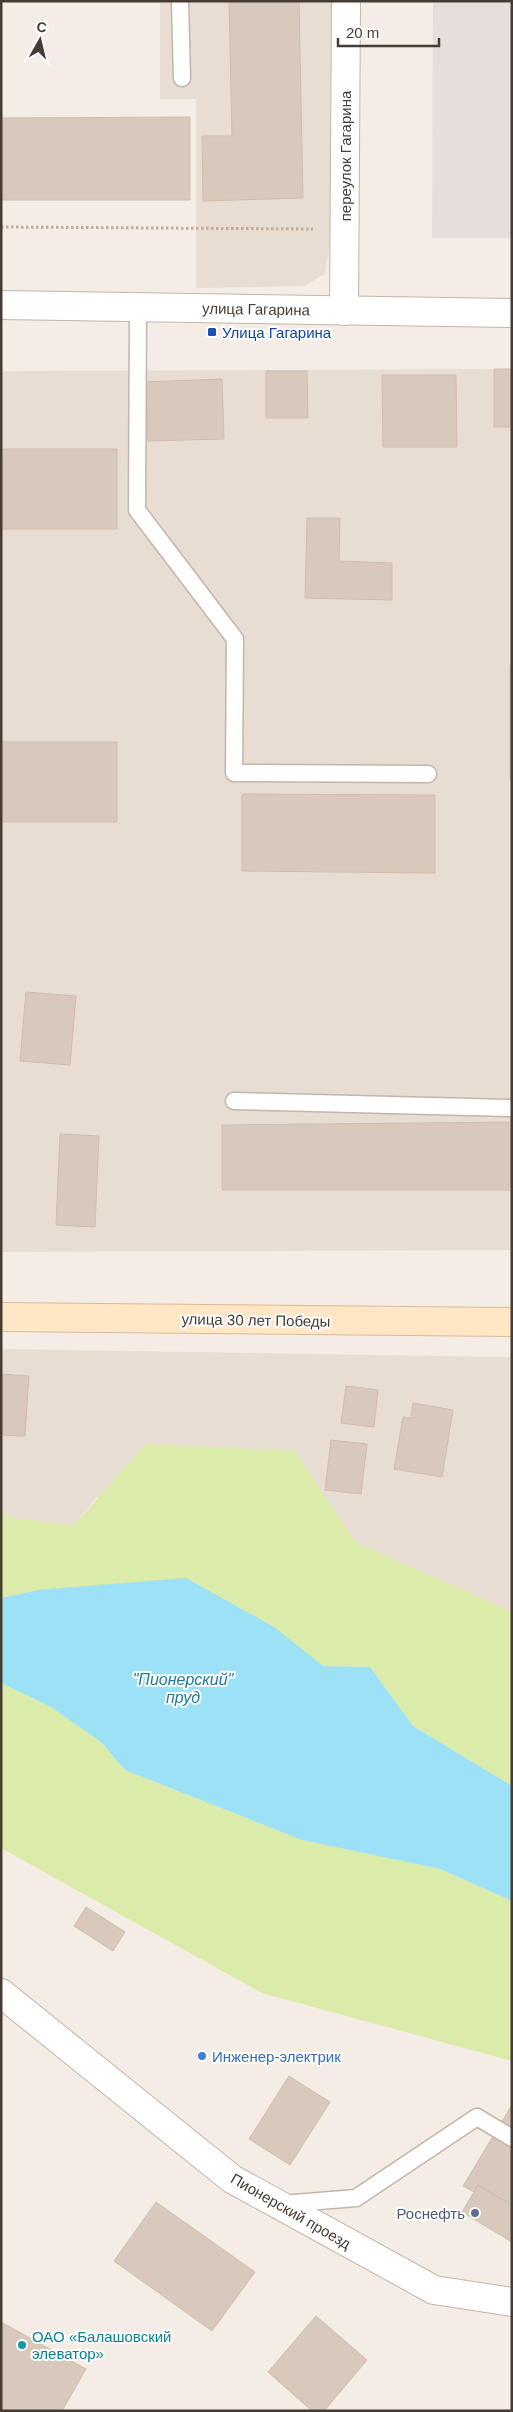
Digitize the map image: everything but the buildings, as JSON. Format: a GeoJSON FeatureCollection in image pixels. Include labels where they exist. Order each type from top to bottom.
{"type":"FeatureCollection","features":[{"type":"Feature","properties":{"kind":"main road","name":"улица 30 лет Победы"},"geometry":{"type":"LineString","coordinates":[[1,1317],[512,1322]]}},
{"type":"Feature","properties":{"kind":"street","name":"переулок Гагарина"},"geometry":{"type":"LineString","coordinates":[[344,311],[346,1]]}},
{"type":"Feature","properties":{"kind":"street","name":"улица Гагарина"},"geometry":{"type":"LineString","coordinates":[[1,305],[512,313]]}},
{"type":"Feature","properties":{"kind":"street","name":"Пионерский проезд"},"geometry":{"type":"LineString","coordinates":[[1,1993],[232,2179],[434,2290],[512,2302]]}},
{"type":"Feature","properties":{"kind":"lane"},"geometry":{"type":"LineString","coordinates":[[180,1],[182,78]]}},
{"type":"Feature","properties":{"kind":"lane"},"geometry":{"type":"LineString","coordinates":[[138,307],[137,510],[235,639],[234,773],[428,774]]}},
{"type":"Feature","properties":{"kind":"lane"},"geometry":{"type":"LineString","coordinates":[[234,1100],[512,1108]]}},
{"type":"Feature","properties":{"kind":"lane"},"geometry":{"type":"LineString","coordinates":[[277,2204],[356,2198],[476,2117],[512,2138]]}},
{"type":"Feature","properties":{"kind":"path"},"geometry":{"type":"LineString","coordinates":[[1,227],[344,229]]}},
{"type":"Feature","properties":{"kind":"shaded area"},"geometry":{"type":"Polygon","coordinates":[[[160,1],[331,1],[330,243],[325,274],[304,286],[196,288],[196,99],[160,99],[160,1]]]}},
{"type":"Feature","properties":{"kind":"shaded area"},"geometry":{"type":"Polygon","coordinates":[[[433,1],[512,1],[512,238],[432,238],[433,1]]]}},
{"type":"Feature","properties":{"kind":"shaded area"},"geometry":{"type":"Polygon","coordinates":[[[512,369],[512,1250],[1,1252],[1,371],[512,369]]]}},
{"type":"Feature","properties":{"kind":"shaded area"},"geometry":{"type":"Polygon","coordinates":[[[1,1349],[512,1357],[512,1612],[355,1542],[294,1451],[97,1497],[74,1525],[12,1518],[1,1512],[1,1349]]]}},
{"type":"Feature","properties":{"kind":"green space"},"geometry":{"type":"Polygon","coordinates":[[[146,1444],[295,1451],[355,1542],[512,1612],[512,1786],[413,1726],[370,1667],[323,1666],[38,1590],[1,1598],[1,1512],[12,1518],[74,1525],[146,1444]]]}},
{"type":"Feature","properties":{"kind":"green space"},"geometry":{"type":"Polygon","coordinates":[[[1,1683],[51,1707],[101,1742],[125,1770],[302,1840],[440,1869],[512,1901],[512,2061],[262,1993],[1,1848],[1,1683]]]}},
{"type":"Feature","properties":{"kind":"water","name":"\"Пионерский\" пруд"},"geometry":{"type":"Polygon","coordinates":[[[186,1578],[274,1627],[323,1666],[370,1667],[413,1726],[512,1786],[512,1901],[440,1869],[302,1840],[125,1770],[101,1742],[51,1707],[1,1683],[1,1598],[38,1590],[186,1578]]]}},
{"type":"Feature","properties":{"kind":"place","name":"Улица Гагарина"},"geometry":{"type":"Point","coordinates":[212,332]}},
{"type":"Feature","properties":{"kind":"place","name":"Инженер-электрик"},"geometry":{"type":"Point","coordinates":[202,2056]}},
{"type":"Feature","properties":{"kind":"place","name":"Роснефть"},"geometry":{"type":"Point","coordinates":[475,2213]}},
{"type":"Feature","properties":{"kind":"place","name":"ОАО «Балашовский элеватор»"},"geometry":{"type":"Point","coordinates":[22,2345]}}]}
